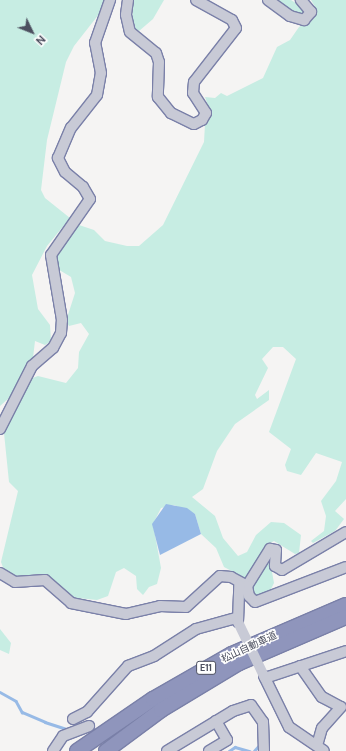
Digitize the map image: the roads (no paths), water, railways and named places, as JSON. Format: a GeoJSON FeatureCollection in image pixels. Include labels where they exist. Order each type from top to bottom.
{"type":"FeatureCollection","features":[{"type":"Feature","properties":{"kind":"highway","name":"松山自動車道"},"geometry":{"type":"LineString","coordinates":[[77,751],[153,699],[232,654],[346,605]]}},
{"type":"Feature","properties":{"kind":"highway","name":"松山自動車道"},"geometry":{"type":"LineString","coordinates":[[106,751],[161,710],[239,663],[346,617]]}},
{"type":"Feature","properties":{"kind":"street"},"geometry":{"type":"LineString","coordinates":[[0,429],[32,366],[52,348],[61,333],[62,320],[51,255],[90,199],[83,187],[65,172],[58,158],[71,128],[97,95],[101,73],[95,43],[110,0]]}},
{"type":"Feature","properties":{"kind":"street"},"geometry":{"type":"LineString","coordinates":[[128,0],[126,14],[130,32],[156,53],[159,62],[158,97],[171,113],[194,124],[202,120],[206,113],[193,94],[194,82],[236,28],[232,20],[196,0]]}},
{"type":"Feature","properties":{"kind":"street"},"geometry":{"type":"LineString","coordinates":[[268,0],[290,16],[304,20],[311,12],[301,0]]}},
{"type":"Feature","properties":{"kind":"street"},"geometry":{"type":"LineString","coordinates":[[321,748],[289,727],[237,620],[243,585],[270,549],[276,550],[275,566],[282,570],[346,532]]}},
{"type":"Feature","properties":{"kind":"street"},"geometry":{"type":"LineString","coordinates":[[0,573],[15,582],[45,580],[71,603],[126,614],[160,606],[186,607],[220,576],[230,577],[243,585],[249,596],[255,602],[346,568]]}},
{"type":"Feature","properties":{"kind":"street"},"geometry":{"type":"LineString","coordinates":[[73,719],[87,712],[128,666],[154,656],[196,629],[237,620]]}},
{"type":"Feature","properties":{"kind":"street"},"geometry":{"type":"LineString","coordinates":[[265,677],[346,651]]}},
{"type":"Feature","properties":{"kind":"street"},"geometry":{"type":"LineString","coordinates":[[300,666],[322,697],[340,707],[322,728],[321,748]]}},
{"type":"Feature","properties":{"kind":"street"},"geometry":{"type":"LineString","coordinates":[[169,750],[216,721],[251,705],[262,718],[264,744]]}},
{"type":"Feature","properties":{"kind":"street"},"geometry":{"type":"LineString","coordinates":[[209,751],[227,740],[216,721]]}},
{"type":"Feature","properties":{"kind":"street"},"geometry":{"type":"LineString","coordinates":[[53,751],[63,736],[90,726]]}},
{"type":"Feature","properties":{"kind":"water"},"geometry":{"type":"Polygon","coordinates":[[[166,504],[187,508],[195,514],[201,534],[160,555],[152,524],[166,504]]]}},
{"type":"Feature","properties":{"kind":"waterway"},"geometry":{"type":"LineString","coordinates":[[0,692],[16,701],[22,712],[45,722],[67,729],[86,722]]}},
{"type":"Feature","properties":{"kind":"waterway"},"geometry":{"type":"LineString","coordinates":[[254,751],[261,743]]}},
{"type":"Feature","properties":{"kind":"waterway"},"geometry":{"type":"LineString","coordinates":[[229,751],[235,747],[249,751]]}}]}
